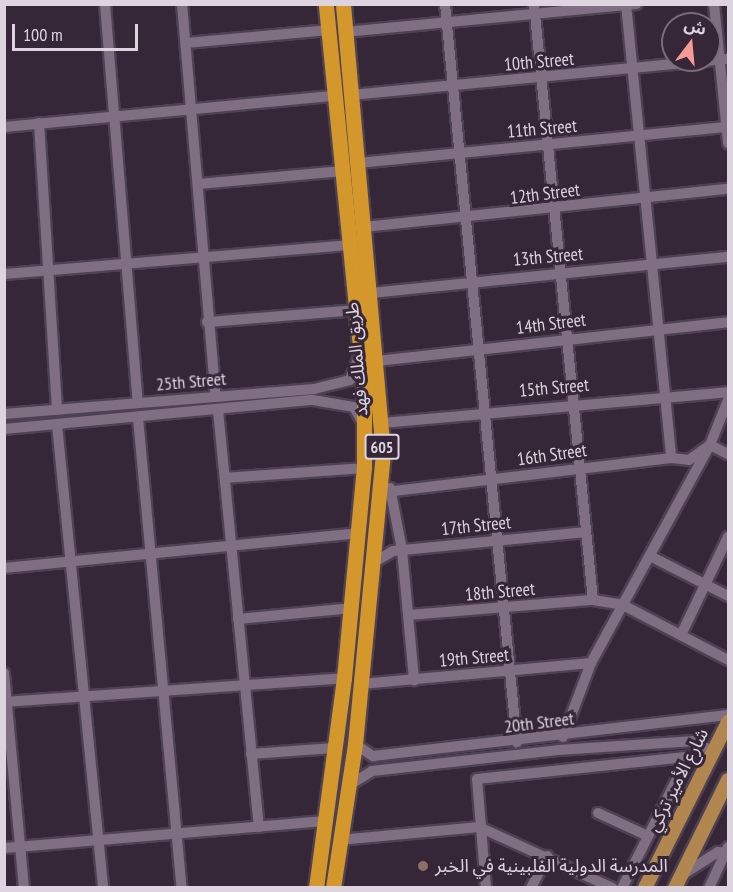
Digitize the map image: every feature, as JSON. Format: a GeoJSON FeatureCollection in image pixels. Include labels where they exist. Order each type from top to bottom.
{"type":"FeatureCollection","features":[{"type":"Feature","properties":{"kind":"highway","name":"طريق الملك فهد"},"geometry":{"type":"LineString","coordinates":[[316,888],[352,608],[364,468],[360,353],[327,4]]}},
{"type":"Feature","properties":{"kind":"highway","name":"طريق الملك فهد"},"geometry":{"type":"LineString","coordinates":[[333,888],[355,744],[380,480],[382,423],[342,4]]}},
{"type":"Feature","properties":{"kind":"main road","name":"شارع الأمير تركي"},"geometry":{"type":"LineString","coordinates":[[645,888],[711,751],[729,722]]}},
{"type":"Feature","properties":{"kind":"main road"},"geometry":{"type":"LineString","coordinates":[[678,882],[729,780]]}},
{"type":"Feature","properties":{"kind":"street"},"geometry":{"type":"LineString","coordinates":[[105,4],[138,403]]}},
{"type":"Feature","properties":{"kind":"street"},"geometry":{"type":"LineString","coordinates":[[182,4],[204,256],[207,322],[216,397]]}},
{"type":"Feature","properties":{"kind":"street"},"geometry":{"type":"LineString","coordinates":[[445,4],[476,350],[496,541],[513,672],[517,743]]}},
{"type":"Feature","properties":{"kind":"street"},"geometry":{"type":"LineString","coordinates":[[714,4],[724,60],[729,143]]}},
{"type":"Feature","properties":{"kind":"street"},"geometry":{"type":"LineString","coordinates":[[345,32],[534,10],[630,5],[633,70],[656,329],[668,399],[671,458]]}},
{"type":"Feature","properties":{"kind":"street"},"geometry":{"type":"LineString","coordinates":[[534,10],[593,600]]}},
{"type":"Feature","properties":{"kind":"street"},"geometry":{"type":"LineString","coordinates":[[186,43],[329,30]]}},
{"type":"Feature","properties":{"kind":"street","name":"10th Street"},"geometry":{"type":"LineString","coordinates":[[351,95],[541,79],[724,60]]}},
{"type":"Feature","properties":{"kind":"street"},"geometry":{"type":"LineString","coordinates":[[4,127],[336,96]]}},
{"type":"Feature","properties":{"kind":"street"},"geometry":{"type":"LineString","coordinates":[[39,123],[57,409]]}},
{"type":"Feature","properties":{"kind":"street","name":"11th Street"},"geometry":{"type":"LineString","coordinates":[[358,163],[547,144],[639,138],[728,127]]}},
{"type":"Feature","properties":{"kind":"street"},"geometry":{"type":"LineString","coordinates":[[198,184],[343,171]]}},
{"type":"Feature","properties":{"kind":"street","name":"12th Street"},"geometry":{"type":"LineString","coordinates":[[364,227],[465,220],[729,189]]}},
{"type":"Feature","properties":{"kind":"street"},"geometry":{"type":"LineString","coordinates":[[4,274],[349,245]]}},
{"type":"Feature","properties":{"kind":"street","name":"13th Street"},"geometry":{"type":"LineString","coordinates":[[371,292],[560,270],[651,268],[729,257]]}},
{"type":"Feature","properties":{"kind":"street"},"geometry":{"type":"LineString","coordinates":[[207,322],[356,310]]}},
{"type":"Feature","properties":{"kind":"street","name":"14th Street"},"geometry":{"type":"LineString","coordinates":[[377,361],[567,338],[729,322]]}},
{"type":"Feature","properties":{"kind":"street","name":"25th Street"},"geometry":{"type":"LineString","coordinates":[[4,429],[218,410],[313,395],[350,380],[360,353]]}},
{"type":"Feature","properties":{"kind":"street","name":"15th Street"},"geometry":{"type":"LineString","coordinates":[[382,423],[574,402],[668,399],[729,392]]}},
{"type":"Feature","properties":{"kind":"street","name":"25th Street"},"geometry":{"type":"LineString","coordinates":[[4,414],[216,397],[313,395],[354,407],[364,429]]}},
{"type":"Feature","properties":{"kind":"street"},"geometry":{"type":"LineString","coordinates":[[563,737],[591,663],[711,445],[728,405]]}},
{"type":"Feature","properties":{"kind":"street"},"geometry":{"type":"LineString","coordinates":[[218,410],[259,827]]}},
{"type":"Feature","properties":{"kind":"street"},"geometry":{"type":"LineString","coordinates":[[138,418],[182,888]]}},
{"type":"Feature","properties":{"kind":"street"},"geometry":{"type":"LineString","coordinates":[[57,425],[103,888]]}},
{"type":"Feature","properties":{"kind":"street"},"geometry":{"type":"LineString","coordinates":[[711,445],[729,454]]}},
{"type":"Feature","properties":{"kind":"street","name":"16th Street"},"geometry":{"type":"LineString","coordinates":[[394,491],[671,458],[689,460],[711,445]]}},
{"type":"Feature","properties":{"kind":"street"},"geometry":{"type":"LineString","coordinates":[[225,478],[364,468]]}},
{"type":"Feature","properties":{"kind":"street"},"geometry":{"type":"LineString","coordinates":[[380,480],[394,491],[409,615],[414,680]]}},
{"type":"Feature","properties":{"kind":"street","name":"17th Street"},"geometry":{"type":"LineString","coordinates":[[373,562],[402,550],[586,532]]}},
{"type":"Feature","properties":{"kind":"street"},"geometry":{"type":"LineString","coordinates":[[4,568],[360,533]]}},
{"type":"Feature","properties":{"kind":"street"},"geometry":{"type":"LineString","coordinates":[[681,635],[729,537]]}},
{"type":"Feature","properties":{"kind":"street"},"geometry":{"type":"LineString","coordinates":[[650,556],[729,596]]}},
{"type":"Feature","properties":{"kind":"street","name":"18th Street"},"geometry":{"type":"LineString","coordinates":[[409,615],[505,609],[593,600],[623,605],[729,660]]}},
{"type":"Feature","properties":{"kind":"street"},"geometry":{"type":"LineString","coordinates":[[238,619],[352,608]]}},
{"type":"Feature","properties":{"kind":"street","name":"19th Street"},"geometry":{"type":"LineString","coordinates":[[361,684],[513,672],[591,663]]}},
{"type":"Feature","properties":{"kind":"street"},"geometry":{"type":"LineString","coordinates":[[4,673],[22,846],[24,888]]}},
{"type":"Feature","properties":{"kind":"street"},"geometry":{"type":"LineString","coordinates":[[6,702],[244,682],[344,678]]}},
{"type":"Feature","properties":{"kind":"street","name":"20th Street"},"geometry":{"type":"LineString","coordinates":[[373,756],[691,724],[729,715]]}},
{"type":"Feature","properties":{"kind":"street"},"geometry":{"type":"LineString","coordinates":[[691,724],[698,730],[695,741],[711,751]]}},
{"type":"Feature","properties":{"kind":"street","name":"20th Street"},"geometry":{"type":"LineString","coordinates":[[348,786],[372,771],[558,750],[695,741]]}},
{"type":"Feature","properties":{"kind":"street"},"geometry":{"type":"LineString","coordinates":[[355,744],[373,756],[372,771]]}},
{"type":"Feature","properties":{"kind":"street"},"geometry":{"type":"LineString","coordinates":[[251,754],[334,748]]}},
{"type":"Feature","properties":{"kind":"street"},"geometry":{"type":"LineString","coordinates":[[477,779],[688,757],[622,888]]}},
{"type":"Feature","properties":{"kind":"street"},"geometry":{"type":"LineString","coordinates":[[476,761],[479,828],[486,888]]}},
{"type":"Feature","properties":{"kind":"street"},"geometry":{"type":"LineString","coordinates":[[598,813],[648,836]]}},
{"type":"Feature","properties":{"kind":"street"},"geometry":{"type":"LineString","coordinates":[[4,848],[326,821]]}},
{"type":"Feature","properties":{"kind":"street"},"geometry":{"type":"LineString","coordinates":[[339,840],[479,828],[547,856],[613,888]]}},
{"type":"Feature","properties":{"kind":"street"},"geometry":{"type":"LineString","coordinates":[[678,882],[728,851]]}},
{"type":"Feature","properties":{"kind":"street"},"geometry":{"type":"LineString","coordinates":[[709,888],[728,851]]}},
{"type":"Feature","properties":{"kind":"street"},"geometry":{"type":"LineString","coordinates":[[531,888],[547,856]]}},
{"type":"Feature","properties":{"kind":"place","name":"المدرسة الدولية الفلبينية في الخبر"},"geometry":{"type":"Point","coordinates":[423,866]}}]}
